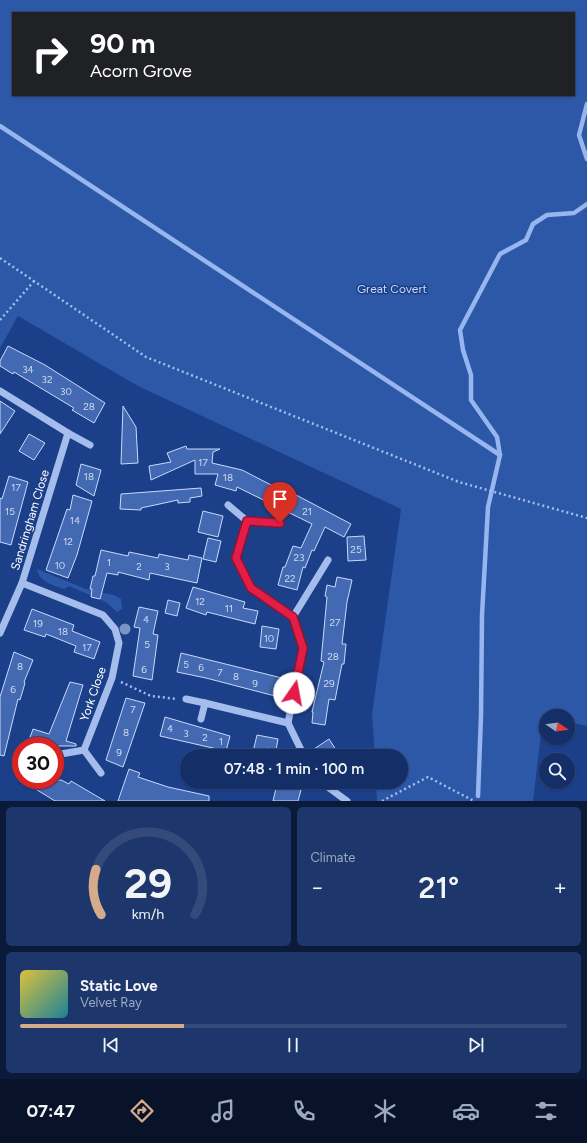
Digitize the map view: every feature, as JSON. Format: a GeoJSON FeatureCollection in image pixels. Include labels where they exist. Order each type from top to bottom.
{"type":"FeatureCollection","features":[{"type":"Feature","properties":{"kind":"street"},"geometry":{"type":"LineString","coordinates":[[0,391],[68,434],[90,445]]}},
{"type":"Feature","properties":{"kind":"street","name":"Sandringham Close"},"geometry":{"type":"LineString","coordinates":[[0,633],[22,583],[68,434]]}},
{"type":"Feature","properties":{"kind":"street"},"geometry":{"type":"LineString","coordinates":[[228,505],[247,521],[280,523]]}},
{"type":"Feature","properties":{"kind":"street"},"geometry":{"type":"LineString","coordinates":[[247,521],[236,558],[251,588],[293,617],[303,648],[288,723],[301,749]]}},
{"type":"Feature","properties":{"kind":"street"},"geometry":{"type":"LineString","coordinates":[[293,617],[328,560]]}},
{"type":"Feature","properties":{"kind":"street","name":"York Close"},"geometry":{"type":"LineString","coordinates":[[22,583],[103,616],[115,629],[119,642],[112,678],[84,750]]}},
{"type":"Feature","properties":{"kind":"street"},"geometry":{"type":"LineString","coordinates":[[186,699],[288,723]]}},
{"type":"Feature","properties":{"kind":"street"},"geometry":{"type":"LineString","coordinates":[[201,719],[205,703]]}},
{"type":"Feature","properties":{"kind":"street"},"geometry":{"type":"LineString","coordinates":[[64,753],[84,750],[102,773]]}},
{"type":"Feature","properties":{"kind":"street"},"geometry":{"type":"LineString","coordinates":[[331,789],[347,801]]}},
{"type":"Feature","properties":{"kind":"path"},"geometry":{"type":"LineString","coordinates":[[0,258],[35,280],[146,357],[459,482],[587,518]]}},
{"type":"Feature","properties":{"kind":"path"},"geometry":{"type":"LineString","coordinates":[[0,320],[35,280]]}},
{"type":"Feature","properties":{"kind":"path"},"geometry":{"type":"LineString","coordinates":[[112,678],[151,696],[186,699]]}},
{"type":"Feature","properties":{"kind":"path"},"geometry":{"type":"LineString","coordinates":[[382,801],[428,777],[474,801]]}},
{"type":"Feature","properties":{"kind":"green space","name":"Great Covert"},"geometry":{"type":"Polygon","coordinates":[[[0,0],[587,0],[587,726],[575,723],[575,709],[539,709],[540,745],[533,801],[377,801],[376,789],[408,789],[408,749],[374,749],[372,714],[401,509],[138,386],[18,316],[0,348],[0,0]]]}},
{"type":"Feature","properties":{"kind":"green space"},"geometry":{"type":"Polygon","coordinates":[[[37,569],[86,589],[114,595],[121,599],[122,609],[117,612],[106,602],[69,586],[64,589],[51,584],[41,577],[37,569]]]}},
{"type":"Feature","properties":{"kind":"building"},"geometry":{"type":"Polygon","coordinates":[[[8,346],[45,365],[105,403],[94,423],[72,410],[74,408],[14,372],[13,374],[0,366],[0,361],[8,346]]]}},
{"type":"Feature","properties":{"kind":"building"},"geometry":{"type":"Polygon","coordinates":[[[0,401],[15,411],[0,434],[0,401]]]}},
{"type":"Feature","properties":{"kind":"building"},"geometry":{"type":"Polygon","coordinates":[[[123,406],[136,427],[138,463],[121,464],[123,406]]]}},
{"type":"Feature","properties":{"kind":"building"},"geometry":{"type":"Polygon","coordinates":[[[29,434],[45,443],[34,460],[19,451],[29,434]]]}},
{"type":"Feature","properties":{"kind":"building"},"geometry":{"type":"Polygon","coordinates":[[[186,446],[187,449],[220,449],[213,452],[212,463],[242,470],[277,488],[278,486],[351,524],[344,537],[325,527],[314,551],[312,550],[305,568],[303,567],[297,590],[278,585],[283,567],[285,567],[293,546],[301,548],[312,524],[237,487],[236,491],[215,485],[218,474],[195,474],[195,460],[151,480],[149,466],[171,462],[167,453],[186,446]]]}},
{"type":"Feature","properties":{"kind":"building"},"geometry":{"type":"Polygon","coordinates":[[[81,464],[101,470],[94,496],[76,485],[81,464]]]}},
{"type":"Feature","properties":{"kind":"building"},"geometry":{"type":"Polygon","coordinates":[[[9,476],[28,482],[11,545],[0,542],[0,498],[2,499],[9,476]]]}},
{"type":"Feature","properties":{"kind":"building"},"geometry":{"type":"Polygon","coordinates":[[[201,488],[202,496],[190,498],[190,502],[178,503],[178,500],[141,508],[141,510],[120,509],[121,494],[201,488]]]}},
{"type":"Feature","properties":{"kind":"building"},"geometry":{"type":"Polygon","coordinates":[[[73,495],[92,501],[77,555],[68,578],[46,570],[67,509],[70,510],[73,495]]]}},
{"type":"Feature","properties":{"kind":"building"},"geometry":{"type":"Polygon","coordinates":[[[203,511],[223,516],[218,537],[198,532],[203,511]]]}},
{"type":"Feature","properties":{"kind":"building"},"geometry":{"type":"Polygon","coordinates":[[[364,536],[366,560],[348,561],[347,537],[364,536]]]}},
{"type":"Feature","properties":{"kind":"building"},"geometry":{"type":"Polygon","coordinates":[[[208,538],[221,541],[216,562],[203,559],[208,538]]]}},
{"type":"Feature","properties":{"kind":"building"},"geometry":{"type":"Polygon","coordinates":[[[101,550],[128,556],[129,552],[158,558],[159,554],[188,560],[189,555],[202,558],[197,583],[150,573],[149,580],[118,572],[118,575],[107,573],[100,599],[91,597],[92,589],[90,589],[93,576],[95,576],[101,550]]]}},
{"type":"Feature","properties":{"kind":"building"},"geometry":{"type":"Polygon","coordinates":[[[337,577],[352,580],[347,602],[342,644],[346,644],[344,664],[342,664],[335,700],[329,699],[325,725],[312,723],[312,712],[324,662],[321,661],[327,585],[335,587],[337,577]]]}},
{"type":"Feature","properties":{"kind":"building"},"geometry":{"type":"Polygon","coordinates":[[[193,587],[245,602],[243,608],[258,611],[255,624],[207,612],[206,615],[186,608],[193,587]]]}},
{"type":"Feature","properties":{"kind":"building"},"geometry":{"type":"Polygon","coordinates":[[[168,600],[180,603],[177,616],[165,613],[168,600]]]}},
{"type":"Feature","properties":{"kind":"building"},"geometry":{"type":"Polygon","coordinates":[[[139,607],[158,611],[153,634],[158,635],[152,680],[133,676],[140,628],[134,627],[139,607]]]}},
{"type":"Feature","properties":{"kind":"building"},"geometry":{"type":"Polygon","coordinates":[[[32,609],[74,625],[72,631],[100,642],[94,659],[74,652],[76,646],[46,634],[45,637],[24,630],[32,609]]]}},
{"type":"Feature","properties":{"kind":"building"},"geometry":{"type":"Polygon","coordinates":[[[262,626],[279,629],[276,649],[260,647],[262,626]]]}},
{"type":"Feature","properties":{"kind":"building"},"geometry":{"type":"Polygon","coordinates":[[[14,652],[33,660],[24,682],[20,700],[18,699],[4,756],[0,755],[0,697],[14,652]]]}},
{"type":"Feature","properties":{"kind":"building"},"geometry":{"type":"Polygon","coordinates":[[[181,653],[286,679],[282,695],[275,693],[275,696],[177,672],[181,653]]]}},
{"type":"Feature","properties":{"kind":"building"},"geometry":{"type":"Polygon","coordinates":[[[70,682],[83,685],[66,741],[76,744],[76,746],[64,746],[64,737],[30,737],[33,729],[49,734],[70,682]]]}},
{"type":"Feature","properties":{"kind":"building"},"geometry":{"type":"Polygon","coordinates":[[[126,698],[145,703],[123,767],[106,760],[126,698]]]}},
{"type":"Feature","properties":{"kind":"building"},"geometry":{"type":"Polygon","coordinates":[[[165,717],[230,736],[227,749],[217,749],[160,736],[165,717]]]}},
{"type":"Feature","properties":{"kind":"building"},"geometry":{"type":"Polygon","coordinates":[[[257,735],[278,739],[276,749],[254,749],[257,735]]]}},
{"type":"Feature","properties":{"kind":"building"},"geometry":{"type":"Polygon","coordinates":[[[329,739],[335,749],[314,749],[329,739]]]}},
{"type":"Feature","properties":{"kind":"building"},"geometry":{"type":"Polygon","coordinates":[[[129,769],[140,773],[138,777],[168,787],[209,796],[209,801],[118,801],[129,769]]]}},
{"type":"Feature","properties":{"kind":"building"},"geometry":{"type":"Polygon","coordinates":[[[71,781],[105,801],[55,801],[36,789],[64,789],[64,782],[69,784],[71,781]]]}},
{"type":"Feature","properties":{"kind":"building"},"geometry":{"type":"Polygon","coordinates":[[[276,789],[301,790],[298,801],[273,801],[276,789]]]}},
{"type":"Feature","properties":{"kind":"waterway"},"geometry":{"type":"LineString","coordinates":[[587,104],[579,135],[587,159]]}},
{"type":"Feature","properties":{"kind":"waterway"},"geometry":{"type":"LineString","coordinates":[[0,126],[500,455]]}},
{"type":"Feature","properties":{"kind":"waterway"},"geometry":{"type":"LineString","coordinates":[[478,796],[481,716],[482,615],[488,507],[500,455],[497,437],[471,400],[471,375],[463,350],[460,330],[500,254],[526,240],[533,224],[547,215],[574,213],[587,204]]}},
{"type":"Feature","properties":{"kind":"route"},"geometry":{"type":"LineString","coordinates":[[280,523],[247,521],[236,558],[251,588],[293,617],[303,648],[294,693]]}}]}
